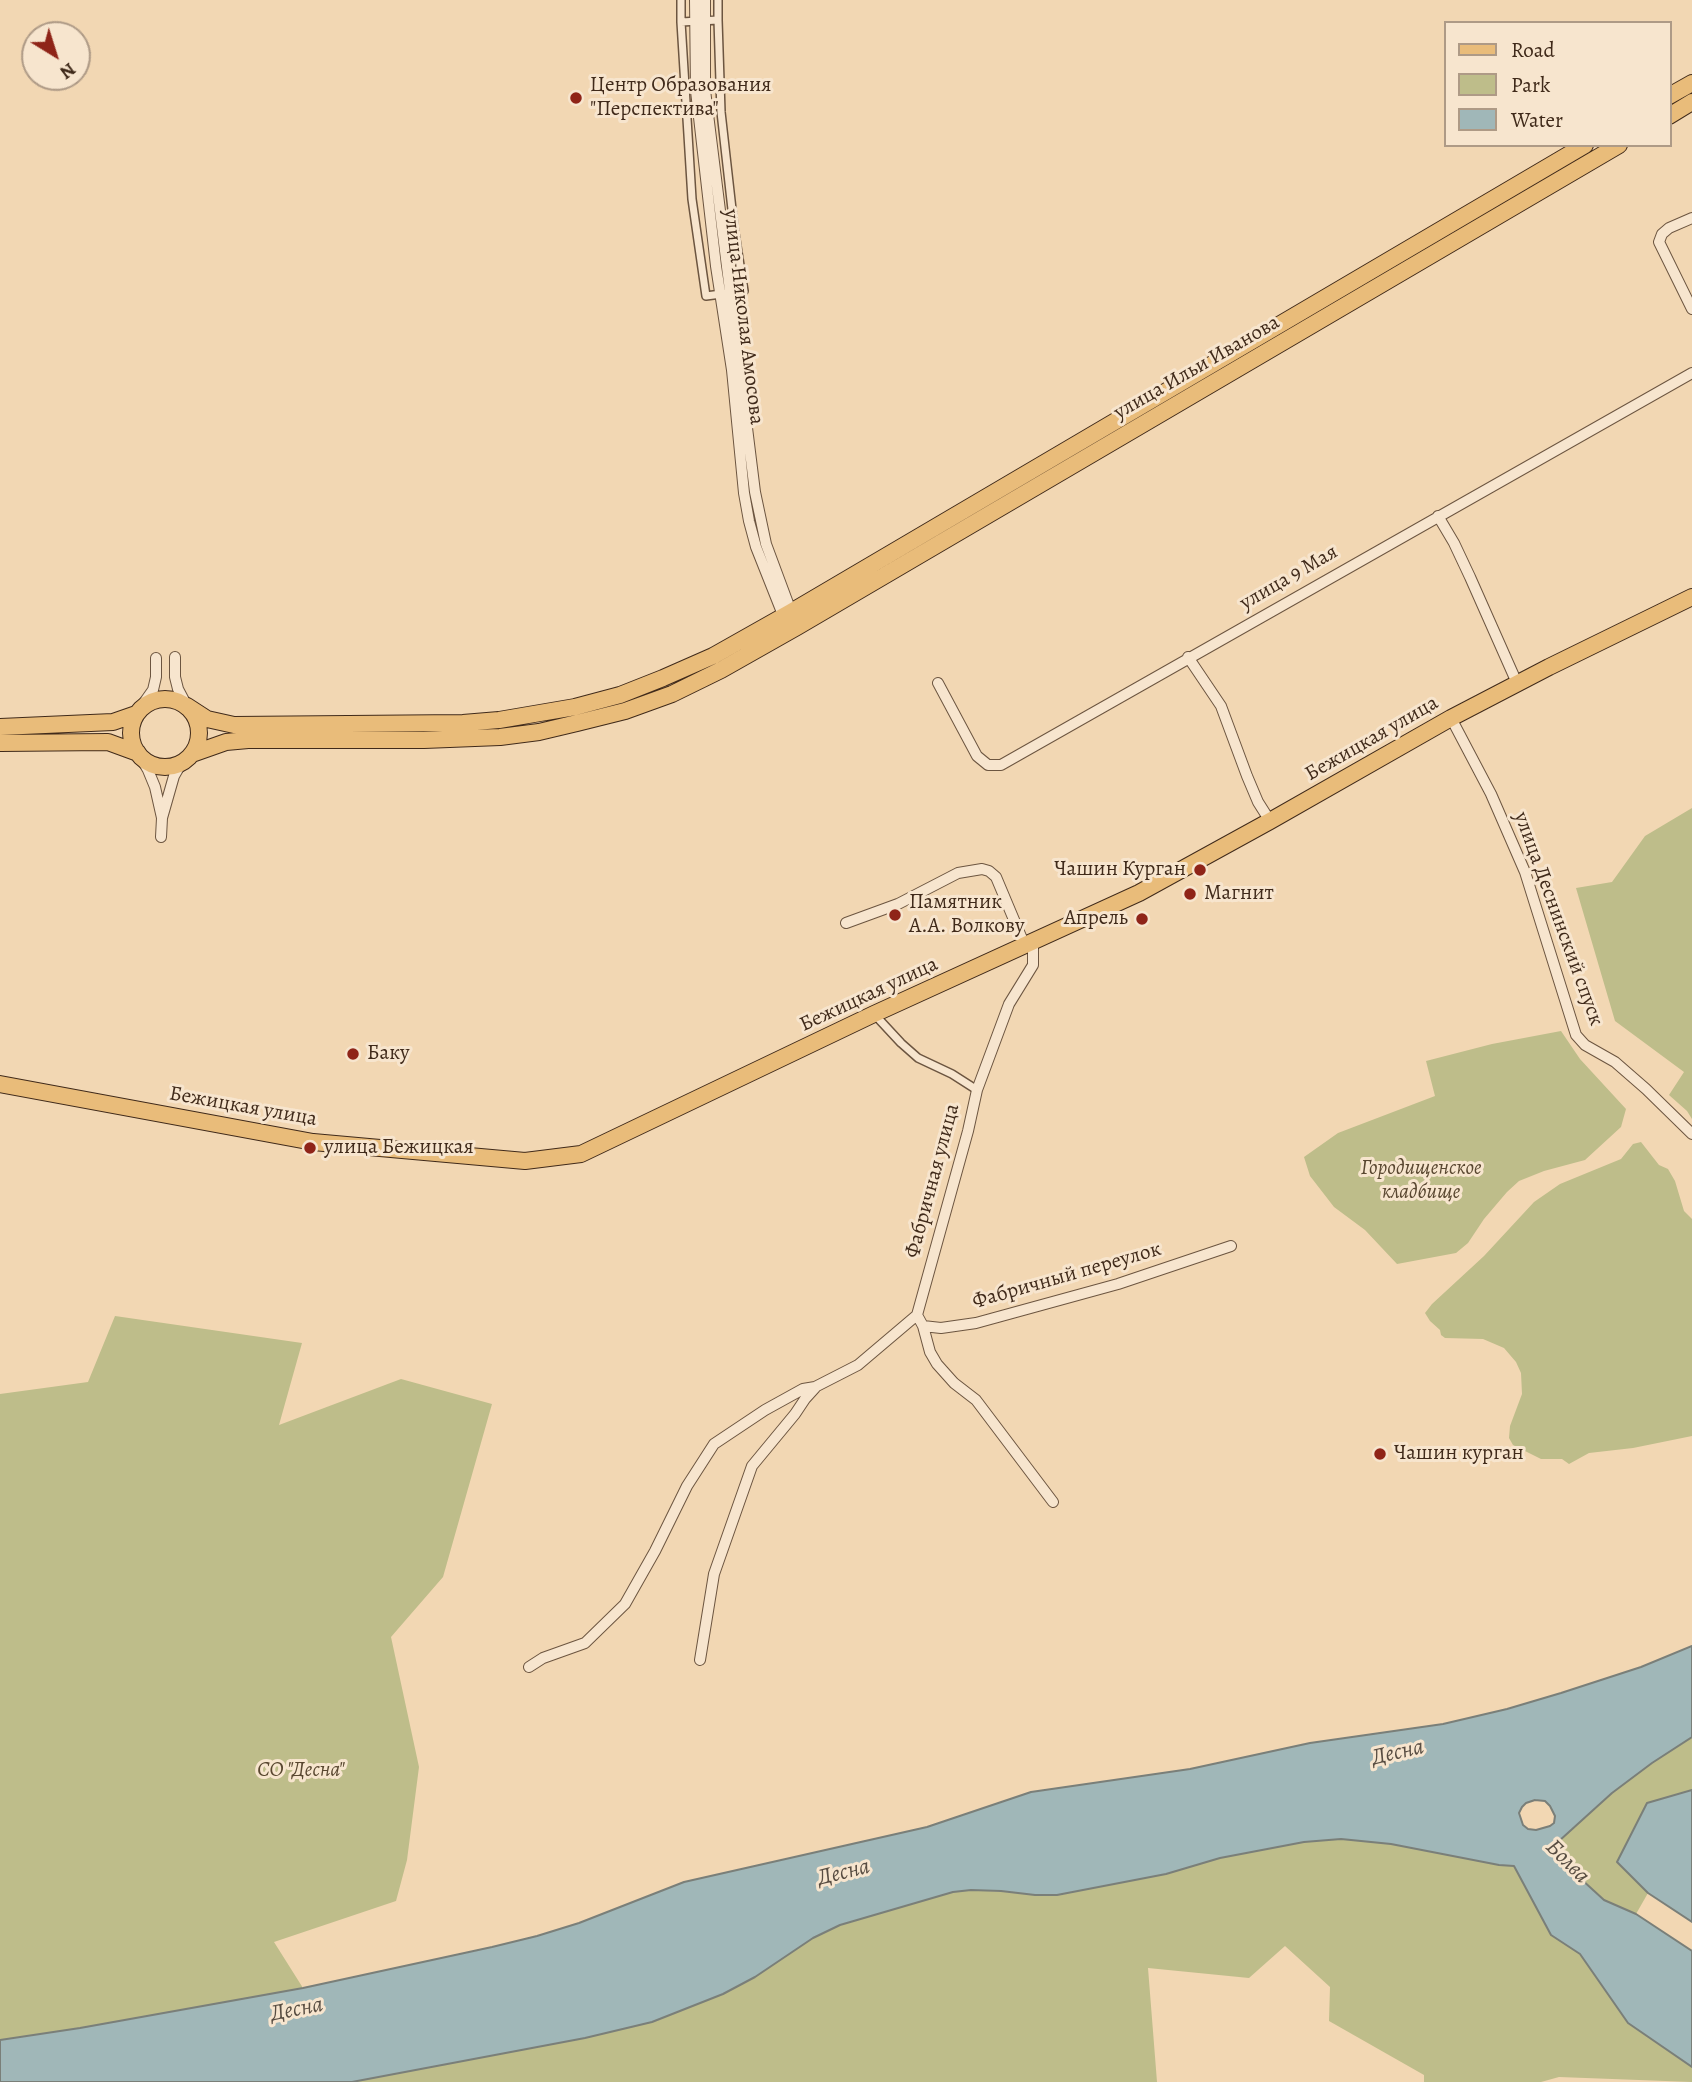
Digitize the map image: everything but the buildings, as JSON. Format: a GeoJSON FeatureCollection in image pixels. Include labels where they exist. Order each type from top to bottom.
{"type":"FeatureCollection","features":[{"type":"Feature","properties":{"kind":"main road"},"geometry":{"type":"LineString","coordinates":[[1671,95],[1692,83]]}},
{"type":"Feature","properties":{"kind":"main road"},"geometry":{"type":"LineString","coordinates":[[1671,115],[1692,102]]}},
{"type":"Feature","properties":{"kind":"main road","name":"улица Ильи Иванова"},"geometry":{"type":"LineString","coordinates":[[790,622],[1582,147]]}},
{"type":"Feature","properties":{"kind":"main road","name":"улица Ильи Иванова"},"geometry":{"type":"LineString","coordinates":[[790,622],[1616,147]]}},
{"type":"Feature","properties":{"kind":"main road","name":"Бежицкая улица"},"geometry":{"type":"LineString","coordinates":[[0,1084],[313,1142],[525,1161],[581,1154],[874,1014],[1139,892],[1451,718],[1692,597]]}},
{"type":"Feature","properties":{"kind":"main road"},"geometry":{"type":"LineString","coordinates":[[138,753],[131,734],[132,723],[136,713],[154,700],[177,700],[207,719],[233,725],[487,721],[536,714],[620,695],[790,622]]}},
{"type":"Feature","properties":{"kind":"main road"},"geometry":{"type":"LineString","coordinates":[[0,743],[108,742],[138,753],[153,765],[163,767],[226,742],[247,740],[437,740],[539,732],[625,711],[672,694],[721,670],[790,622]]}},
{"type":"Feature","properties":{"kind":"main road"},"geometry":{"type":"LineString","coordinates":[[187,706],[194,714],[199,734],[197,744],[187,758]]}},
{"type":"Feature","properties":{"kind":"main road"},"geometry":{"type":"LineString","coordinates":[[0,727],[113,722],[136,713]]}},
{"type":"Feature","properties":{"kind":"street"},"geometry":{"type":"LineString","coordinates":[[681,0],[692,199],[706,296],[744,291],[721,112],[718,0]]}},
{"type":"Feature","properties":{"kind":"street","name":"улица Николая Амосова"},"geometry":{"type":"LineString","coordinates":[[695,0],[700,21]]}},
{"type":"Feature","properties":{"kind":"street","name":"улица Николая Амосова"},"geometry":{"type":"LineString","coordinates":[[705,0],[700,21],[696,91],[759,519],[790,622]]}},
{"type":"Feature","properties":{"kind":"street"},"geometry":{"type":"LineString","coordinates":[[681,22],[718,20]]}},
{"type":"Feature","properties":{"kind":"street"},"geometry":{"type":"LineString","coordinates":[[1692,218],[1669,228],[1662,234],[1659,242],[1692,309]]}},
{"type":"Feature","properties":{"kind":"street","name":"улица 9 Мая"},"geometry":{"type":"LineString","coordinates":[[938,683],[978,756],[988,765],[1001,765],[1692,373]]}},
{"type":"Feature","properties":{"kind":"street"},"geometry":{"type":"LineString","coordinates":[[1438,516],[1454,543],[1517,683]]}},
{"type":"Feature","properties":{"kind":"street"},"geometry":{"type":"LineString","coordinates":[[175,657],[175,677],[187,706]]}},
{"type":"Feature","properties":{"kind":"street"},"geometry":{"type":"LineString","coordinates":[[1188,657],[1221,706],[1258,802],[1270,821]]}},
{"type":"Feature","properties":{"kind":"street"},"geometry":{"type":"LineString","coordinates":[[136,713],[153,690],[156,658]]}},
{"type":"Feature","properties":{"kind":"street","name":"улица Деснинский спуск"},"geometry":{"type":"LineString","coordinates":[[1451,718],[1491,794],[1525,872],[1576,1035],[1585,1045],[1626,1071],[1692,1134]]}},
{"type":"Feature","properties":{"kind":"street"},"geometry":{"type":"LineString","coordinates":[[138,753],[155,787],[162,818]]}},
{"type":"Feature","properties":{"kind":"street"},"geometry":{"type":"LineString","coordinates":[[161,837],[162,818],[174,776],[187,758]]}},
{"type":"Feature","properties":{"kind":"street"},"geometry":{"type":"LineString","coordinates":[[846,923],[898,904],[958,873],[982,869],[996,877],[1029,944]]}},
{"type":"Feature","properties":{"kind":"street","name":"Фабричная улица"},"geometry":{"type":"LineString","coordinates":[[917,1315],[977,1090],[1009,1004],[1033,965],[1029,944]]}},
{"type":"Feature","properties":{"kind":"street"},"geometry":{"type":"LineString","coordinates":[[874,1014],[918,1058],[952,1074],[977,1090]]}},
{"type":"Feature","properties":{"kind":"street","name":"Фабричный переулок"},"geometry":{"type":"LineString","coordinates":[[923,1326],[941,1328],[976,1323],[1118,1284],[1231,1247]]}},
{"type":"Feature","properties":{"kind":"street"},"geometry":{"type":"LineString","coordinates":[[529,1667],[543,1658],[585,1643],[625,1604],[687,1486],[714,1444],[765,1410],[803,1389],[815,1387],[858,1365],[917,1315],[937,1364],[954,1383],[976,1400],[1053,1502]]}},
{"type":"Feature","properties":{"kind":"street"},"geometry":{"type":"LineString","coordinates":[[700,1660],[714,1574],[752,1466],[815,1387]]}},
{"type":"Feature","properties":{"kind":"green space"},"geometry":{"type":"Polygon","coordinates":[[[1692,808],[1692,1119],[1669,1095],[1684,1072],[1615,1021],[1576,888],[1612,882],[1645,836],[1692,808]]]}},
{"type":"Feature","properties":{"kind":"green space","name":"Городищенское кладбище"},"geometry":{"type":"Polygon","coordinates":[[[1561,1031],[1580,1059],[1626,1109],[1621,1127],[1585,1160],[1519,1181],[1484,1219],[1468,1243],[1456,1253],[1397,1264],[1365,1230],[1334,1207],[1310,1176],[1304,1157],[1338,1133],[1435,1096],[1426,1061],[1492,1044],[1561,1031]]]}},
{"type":"Feature","properties":{"kind":"green space"},"geometry":{"type":"Polygon","coordinates":[[[1641,1142],[1659,1165],[1668,1169],[1675,1181],[1684,1211],[1692,1219],[1692,1436],[1633,1448],[1589,1453],[1569,1464],[1562,1459],[1541,1459],[1513,1445],[1509,1438],[1510,1426],[1522,1394],[1521,1373],[1516,1362],[1504,1348],[1483,1339],[1445,1338],[1425,1313],[1484,1256],[1534,1202],[1560,1184],[1621,1159],[1633,1144],[1641,1142]]]}},
{"type":"Feature","properties":{"kind":"green space","name":"СО \"Десна\""},"geometry":{"type":"Polygon","coordinates":[[[115,1316],[302,1343],[279,1425],[401,1379],[492,1404],[443,1577],[391,1637],[419,1767],[407,1860],[396,1901],[274,1942],[303,1988],[0,2040],[0,1394],[88,1382],[115,1316]]]}},
{"type":"Feature","properties":{"kind":"green space"},"geometry":{"type":"Polygon","coordinates":[[[1692,1737],[1692,1790],[1647,1803],[1617,1862],[1648,1893],[1636,1914],[1604,1900],[1569,1868],[1559,1841],[1612,1793],[1692,1737]]]}},
{"type":"Feature","properties":{"kind":"green space"},"geometry":{"type":"Polygon","coordinates":[[[1341,1839],[1391,1844],[1499,1865],[1514,1865],[1551,1935],[1580,1954],[1628,2023],[1692,2067],[1692,2082],[1559,2077],[1541,2082],[1424,2082],[1424,2075],[1329,2021],[1330,1987],[1285,1946],[1249,1978],[1148,1968],[1157,2082],[352,2082],[585,2038],[652,2022],[723,1994],[755,1977],[813,1938],[840,1925],[953,1892],[971,1890],[1057,1895],[1166,1874],[1220,1858],[1304,1842],[1341,1839]]]}},
{"type":"Feature","properties":{"kind":"water","name":"Десна"},"geometry":{"type":"Polygon","coordinates":[[[1692,1646],[1692,1737],[1612,1793],[1559,1841],[1569,1868],[1604,1900],[1636,1914],[1692,1951],[1692,2067],[1628,2023],[1580,1954],[1551,1935],[1514,1866],[1391,1844],[1341,1839],[1304,1842],[1220,1858],[1166,1874],[1057,1895],[971,1890],[953,1892],[840,1925],[813,1938],[755,1977],[723,1994],[652,2022],[585,2038],[352,2082],[0,2082],[0,2040],[303,1988],[492,1947],[579,1923],[684,1882],[927,1827],[1031,1792],[1190,1769],[1310,1743],[1443,1724],[1507,1709],[1641,1667],[1692,1646]],[[1535,1800],[1522,1807],[1519,1813],[1523,1825],[1528,1829],[1536,1830],[1554,1823],[1555,1816],[1545,1801],[1535,1800]]]}},
{"type":"Feature","properties":{"kind":"water"},"geometry":{"type":"Polygon","coordinates":[[[1692,1790],[1692,1922],[1648,1893],[1617,1862],[1647,1803],[1692,1790]]]}},
{"type":"Feature","properties":{"kind":"place","name":"Центр Образования \"Перспектива\""},"geometry":{"type":"Point","coordinates":[576,98]}},
{"type":"Feature","properties":{"kind":"place","name":"Чашин Курган"},"geometry":{"type":"Point","coordinates":[1200,870]}},
{"type":"Feature","properties":{"kind":"place","name":"Магнит"},"geometry":{"type":"Point","coordinates":[1190,894]}},
{"type":"Feature","properties":{"kind":"place","name":"Памятник А.А. Волкову"},"geometry":{"type":"Point","coordinates":[895,915]}},
{"type":"Feature","properties":{"kind":"place","name":"Апрель"},"geometry":{"type":"Point","coordinates":[1142,919]}},
{"type":"Feature","properties":{"kind":"place","name":"Баку"},"geometry":{"type":"Point","coordinates":[353,1054]}},
{"type":"Feature","properties":{"kind":"place","name":"улица Бежицкая"},"geometry":{"type":"Point","coordinates":[310,1148]}},
{"type":"Feature","properties":{"kind":"place","name":"Чашин курган"},"geometry":{"type":"Point","coordinates":[1380,1454]}},
{"type":"Feature","properties":{"kind":"water label","name":"Болва"},"geometry":{"type":"Point","coordinates":[1567,1862]}}]}
